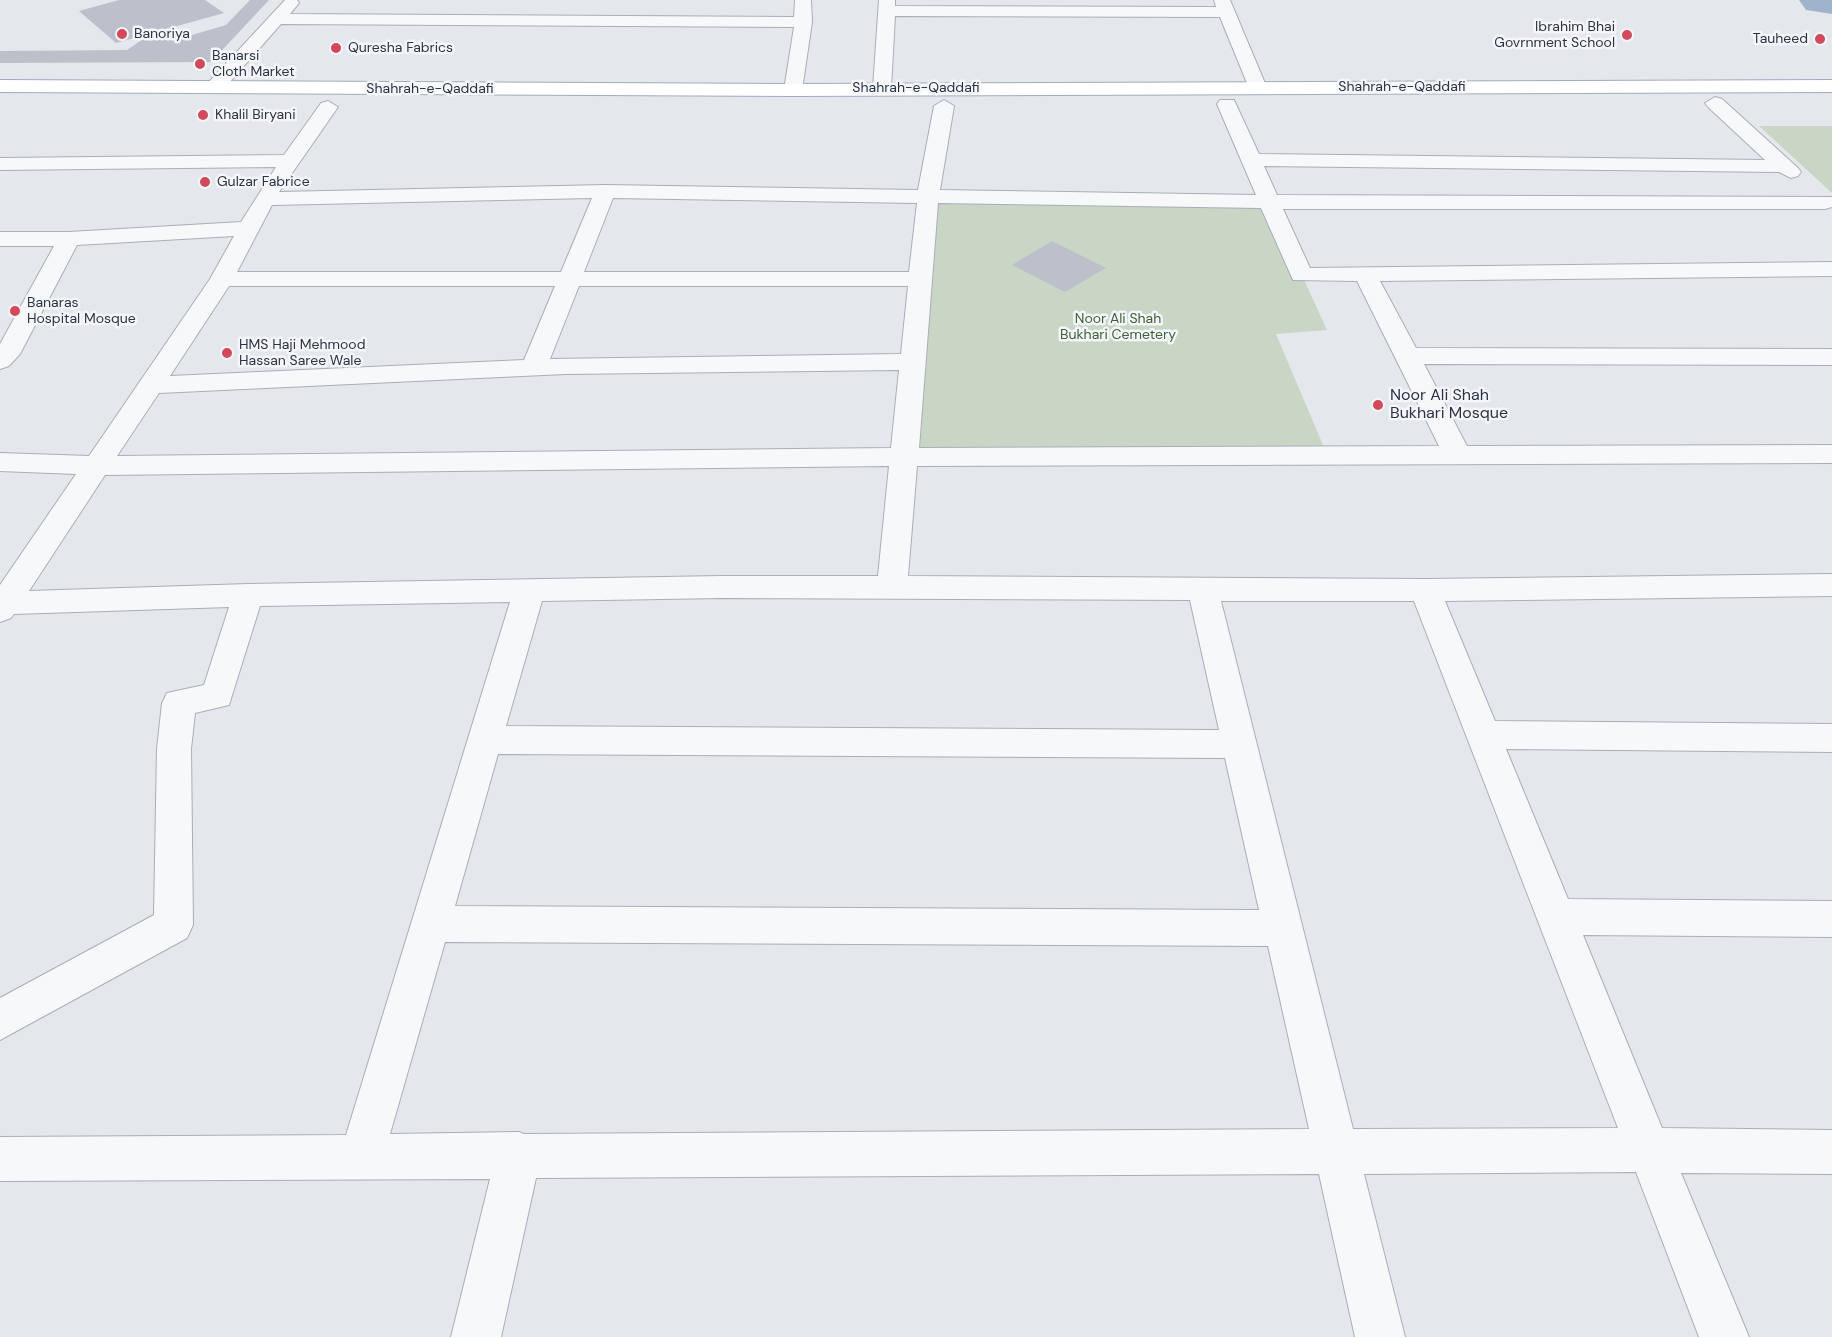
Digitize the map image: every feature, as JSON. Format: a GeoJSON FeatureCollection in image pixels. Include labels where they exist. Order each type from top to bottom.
{"type":"FeatureCollection","features":[{"type":"Feature","properties":{"kind":"main road","name":"Shahrah-e-Qaddafi"},"geometry":{"type":"LineString","coordinates":[[0,86],[216,100],[882,88],[1832,86]]}},
{"type":"Feature","properties":{"kind":"main road","name":"Shahrah-e-Qaddafi"},"geometry":{"type":"LineString","coordinates":[[399,107],[1832,102]]}},
{"type":"Feature","properties":{"kind":"main road"},"geometry":{"type":"LineString","coordinates":[[0,105],[23,105]]}},
{"type":"Feature","properties":{"kind":"street"},"geometry":{"type":"LineString","coordinates":[[216,100],[276,19],[294,0]]}},
{"type":"Feature","properties":{"kind":"street"},"geometry":{"type":"LineString","coordinates":[[793,90],[803,22],[803,0]]}},
{"type":"Feature","properties":{"kind":"street"},"geometry":{"type":"LineString","coordinates":[[882,88],[886,5],[1225,6],[1257,88]]}},
{"type":"Feature","properties":{"kind":"street"},"geometry":{"type":"LineString","coordinates":[[276,19],[803,22]]}},
{"type":"Feature","properties":{"kind":"street"},"geometry":{"type":"LineString","coordinates":[[1715,103],[1828,206]]}},
{"type":"Feature","properties":{"kind":"street"},"geometry":{"type":"LineString","coordinates":[[1227,104],[1301,275],[1832,269]]}},
{"type":"Feature","properties":{"kind":"street"},"geometry":{"type":"LineString","coordinates":[[892,588],[928,196],[944,106]]}},
{"type":"Feature","properties":{"kind":"street"},"geometry":{"type":"LineString","coordinates":[[328,107],[264,199],[222,279],[152,385],[97,466],[14,570],[3,607],[248,595],[722,587],[1425,590],[1832,585]]}},
{"type":"Feature","properties":{"kind":"street"},"geometry":{"type":"LineString","coordinates":[[1250,160],[1783,166]]}},
{"type":"Feature","properties":{"kind":"street"},"geometry":{"type":"LineString","coordinates":[[0,165],[292,161]]}},
{"type":"Feature","properties":{"kind":"street"},"geometry":{"type":"LineString","coordinates":[[264,199],[605,191],[1269,202],[1828,206]]}},
{"type":"Feature","properties":{"kind":"street"},"geometry":{"type":"LineString","coordinates":[[534,368],[605,191]]}},
{"type":"Feature","properties":{"kind":"street"},"geometry":{"type":"LineString","coordinates":[[0,239],[69,239],[247,228]]}},
{"type":"Feature","properties":{"kind":"street"},"geometry":{"type":"LineString","coordinates":[[2,356],[69,239]]}},
{"type":"Feature","properties":{"kind":"street"},"geometry":{"type":"LineString","coordinates":[[1366,276],[1458,456]]}},
{"type":"Feature","properties":{"kind":"street"},"geometry":{"type":"LineString","coordinates":[[222,279],[920,279]]}},
{"type":"Feature","properties":{"kind":"street"},"geometry":{"type":"LineString","coordinates":[[1407,356],[1832,357]]}},
{"type":"Feature","properties":{"kind":"street"},"geometry":{"type":"LineString","coordinates":[[152,385],[534,368],[913,362]]}},
{"type":"Feature","properties":{"kind":"street"},"geometry":{"type":"LineString","coordinates":[[0,462],[97,466],[904,457],[1832,454]]}},
{"type":"Feature","properties":{"kind":"street"},"geometry":{"type":"LineString","coordinates":[[1203,589],[1380,1337]]}},
{"type":"Feature","properties":{"kind":"street"},"geometry":{"type":"LineString","coordinates":[[1425,590],[1724,1337]]}},
{"type":"Feature","properties":{"kind":"street"},"geometry":{"type":"LineString","coordinates":[[362,1155],[529,591]]}},
{"type":"Feature","properties":{"kind":"street"},"geometry":{"type":"LineString","coordinates":[[0,1020],[173,925],[174,749],[179,703],[218,696],[248,595]]}},
{"type":"Feature","properties":{"kind":"street"},"geometry":{"type":"LineString","coordinates":[[1483,735],[1832,738]]}},
{"type":"Feature","properties":{"kind":"street"},"geometry":{"type":"LineString","coordinates":[[485,740],[1240,744]]}},
{"type":"Feature","properties":{"kind":"street"},"geometry":{"type":"LineString","coordinates":[[1556,917],[1832,919]]}},
{"type":"Feature","properties":{"kind":"street"},"geometry":{"type":"LineString","coordinates":[[430,924],[1283,928]]}},
{"type":"Feature","properties":{"kind":"street"},"geometry":{"type":"LineString","coordinates":[[0,1159],[519,1154],[1650,1150],[1832,1152]]}},
{"type":"Feature","properties":{"kind":"street"},"geometry":{"type":"LineString","coordinates":[[476,1337],[519,1154]]}},
{"type":"Feature","properties":{"kind":"green space"},"geometry":{"type":"Polygon","coordinates":[[[1759,126],[1832,126],[1832,193],[1759,126]]]}},
{"type":"Feature","properties":{"kind":"green space","name":"Noor Ali Shah Bukhari Cemetery"},"geometry":{"type":"Polygon","coordinates":[[[928,196],[1268,201],[1327,330],[1276,334],[1328,457],[910,454],[928,196]]]}},
{"type":"Feature","properties":{"kind":"building"},"geometry":{"type":"Polygon","coordinates":[[[119,0],[205,0],[224,13],[116,43],[79,11],[119,0]]]}},
{"type":"Feature","properties":{"kind":"building"},"geometry":{"type":"Polygon","coordinates":[[[250,0],[269,0],[211,62],[0,63],[0,51],[127,50],[143,39],[175,40],[226,25],[250,0]]]}},
{"type":"Feature","properties":{"kind":"building"},"geometry":{"type":"Polygon","coordinates":[[[1052,241],[1106,268],[1065,292],[1012,265],[1052,241]]]}},
{"type":"Feature","properties":{"kind":"waterway"},"geometry":{"type":"LineString","coordinates":[[1823,0],[1832,0]]}},
{"type":"Feature","properties":{"kind":"place","name":"Banoriya"},"geometry":{"type":"Point","coordinates":[122,34]}},
{"type":"Feature","properties":{"kind":"place","name":"Ibrahim Bhai Govrnment School"},"geometry":{"type":"Point","coordinates":[1627,35]}},
{"type":"Feature","properties":{"kind":"place","name":"Tauheed"},"geometry":{"type":"Point","coordinates":[1820,39]}},
{"type":"Feature","properties":{"kind":"place","name":"Quresha Fabrics"},"geometry":{"type":"Point","coordinates":[336,48]}},
{"type":"Feature","properties":{"kind":"place","name":"Banarsi Cloth Market"},"geometry":{"type":"Point","coordinates":[200,64]}},
{"type":"Feature","properties":{"kind":"place","name":"Khalil Biryani"},"geometry":{"type":"Point","coordinates":[203,115]}},
{"type":"Feature","properties":{"kind":"place","name":"Gulzar Fabrice"},"geometry":{"type":"Point","coordinates":[205,182]}},
{"type":"Feature","properties":{"kind":"place","name":"Banaras Hospital Mosque"},"geometry":{"type":"Point","coordinates":[15,311]}},
{"type":"Feature","properties":{"kind":"place","name":"HMS Haji Mehmood Hassan Saree Wale"},"geometry":{"type":"Point","coordinates":[227,353]}},
{"type":"Feature","properties":{"kind":"place","name":"Noor Ali Shah Bukhari Mosque"},"geometry":{"type":"Point","coordinates":[1378,405]}}]}
